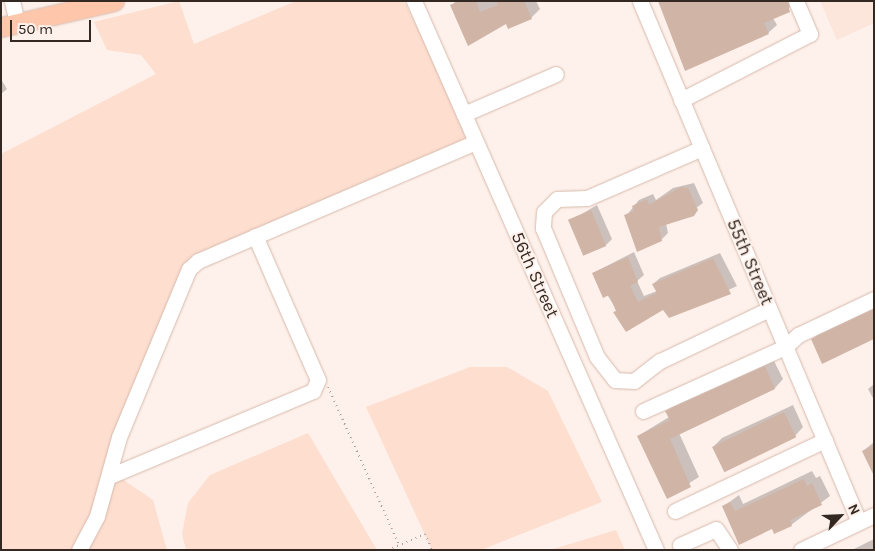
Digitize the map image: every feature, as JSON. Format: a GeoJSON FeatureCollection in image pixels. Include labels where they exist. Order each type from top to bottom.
{"type":"FeatureCollection","features":[{"type":"Feature","properties":{"kind":"main road"},"geometry":{"type":"LineString","coordinates":[[9,25],[114,1]]}},
{"type":"Feature","properties":{"kind":"street"},"geometry":{"type":"LineString","coordinates":[[9,25],[12,1]]}},
{"type":"Feature","properties":{"kind":"street","name":"56th Street"},"geometry":{"type":"LineString","coordinates":[[414,1],[656,550]]}},
{"type":"Feature","properties":{"kind":"street","name":"55th Street"},"geometry":{"type":"LineString","coordinates":[[640,1],[859,522]]}},
{"type":"Feature","properties":{"kind":"street"},"geometry":{"type":"LineString","coordinates":[[681,100],[810,34],[796,1]]}},
{"type":"Feature","properties":{"kind":"street"},"geometry":{"type":"LineString","coordinates":[[464,114],[556,74]]}},
{"type":"Feature","properties":{"kind":"street"},"geometry":{"type":"LineString","coordinates":[[80,550],[112,474],[119,437],[189,269],[255,236],[476,142]]}},
{"type":"Feature","properties":{"kind":"street"},"geometry":{"type":"LineString","coordinates":[[702,148],[587,198],[557,199],[544,212],[543,228],[597,357],[615,380],[634,381],[660,361],[769,309]]}},
{"type":"Feature","properties":{"kind":"street"},"geometry":{"type":"LineString","coordinates":[[112,474],[285,405],[313,391],[318,380],[255,236]]}},
{"type":"Feature","properties":{"kind":"street"},"geometry":{"type":"LineString","coordinates":[[644,411],[785,347],[798,335],[874,299]]}},
{"type":"Feature","properties":{"kind":"street"},"geometry":{"type":"LineString","coordinates":[[675,510],[825,440]]}},
{"type":"Feature","properties":{"kind":"street"},"geometry":{"type":"LineString","coordinates":[[801,550],[874,515]]}},
{"type":"Feature","properties":{"kind":"street"},"geometry":{"type":"LineString","coordinates":[[680,546],[716,530],[730,550]]}},
{"type":"Feature","properties":{"kind":"path"},"geometry":{"type":"LineString","coordinates":[[318,380],[334,395],[399,545]]}},
{"type":"Feature","properties":{"kind":"path"},"geometry":{"type":"LineString","coordinates":[[388,550],[425,534],[432,550]]}},
{"type":"Feature","properties":{"kind":"shaded area"},"geometry":{"type":"Polygon","coordinates":[[[179,1],[194,44],[296,1],[404,1],[476,142],[198,261],[119,437],[115,474],[153,500],[167,550],[1,550],[1,154],[156,74],[141,55],[107,50],[94,22],[179,1]]]}},
{"type":"Feature","properties":{"kind":"shaded area"},"geometry":{"type":"Polygon","coordinates":[[[820,1],[874,1],[874,23],[837,40],[820,1]]]}},
{"type":"Feature","properties":{"kind":"shaded area"},"geometry":{"type":"Polygon","coordinates":[[[470,367],[507,367],[548,391],[602,502],[481,550],[432,550],[366,407],[470,367]]]}},
{"type":"Feature","properties":{"kind":"shaded area"},"geometry":{"type":"Polygon","coordinates":[[[308,433],[377,550],[186,550],[182,534],[188,503],[210,475],[308,433]]]}},
{"type":"Feature","properties":{"kind":"shaded area"},"geometry":{"type":"Polygon","coordinates":[[[616,530],[625,550],[550,550],[616,530]]]}},
{"type":"Feature","properties":{"kind":"building"},"geometry":{"type":"Polygon","coordinates":[[[460,1],[476,1],[480,12],[498,5],[496,1],[524,1],[532,19],[508,29],[506,24],[468,46],[450,5],[460,1]]]}},
{"type":"Feature","properties":{"kind":"building"},"geometry":{"type":"Polygon","coordinates":[[[658,1],[787,1],[790,12],[764,23],[769,34],[685,71],[658,1]]]}},
{"type":"Feature","properties":{"kind":"building"},"geometry":{"type":"Polygon","coordinates":[[[681,187],[688,188],[698,210],[694,216],[659,227],[662,241],[637,252],[624,215],[634,211],[632,206],[647,199],[649,205],[681,187]]]}},
{"type":"Feature","properties":{"kind":"building"},"geometry":{"type":"Polygon","coordinates":[[[591,210],[606,246],[583,256],[568,220],[591,210]]]}},
{"type":"Feature","properties":{"kind":"building"},"geometry":{"type":"Polygon","coordinates":[[[628,257],[638,282],[630,286],[638,302],[657,293],[652,284],[713,258],[731,294],[669,318],[663,310],[626,332],[613,312],[616,311],[609,295],[603,298],[592,273],[628,257]]]}},
{"type":"Feature","properties":{"kind":"building"},"geometry":{"type":"Polygon","coordinates":[[[874,309],[874,339],[822,364],[811,339],[874,309]]]}},
{"type":"Feature","properties":{"kind":"building"},"geometry":{"type":"Polygon","coordinates":[[[765,366],[775,389],[670,439],[691,487],[667,499],[637,436],[670,420],[665,411],[765,366]]]}},
{"type":"Feature","properties":{"kind":"building"},"geometry":{"type":"Polygon","coordinates":[[[784,412],[796,437],[724,472],[712,447],[784,412]]]}},
{"type":"Feature","properties":{"kind":"building"},"geometry":{"type":"Polygon","coordinates":[[[874,445],[874,476],[862,451],[874,445]]]}},
{"type":"Feature","properties":{"kind":"building"},"geometry":{"type":"Polygon","coordinates":[[[804,479],[807,486],[812,483],[822,505],[790,520],[792,526],[774,534],[772,529],[739,545],[722,506],[730,502],[735,511],[804,479]]]}}]}
